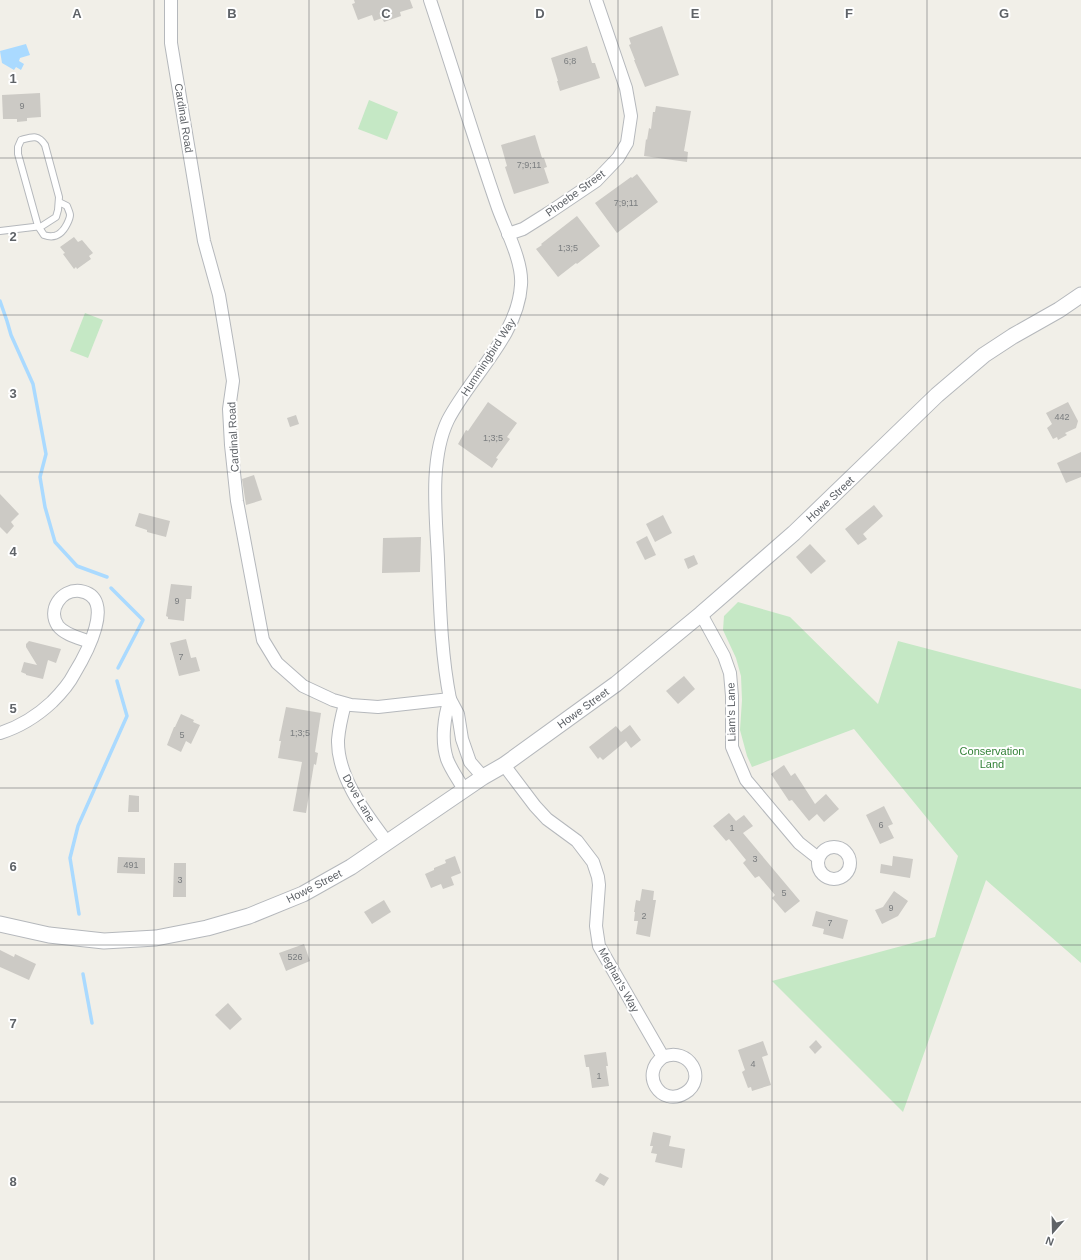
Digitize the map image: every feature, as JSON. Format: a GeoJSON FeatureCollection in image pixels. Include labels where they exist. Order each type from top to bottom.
{"type":"FeatureCollection","features":[{"type":"Feature","properties":{"kind":"street","name":"Cardinal Road"},"geometry":{"type":"LineString","coordinates":[[171,0],[171,42],[204,241],[219,295],[230,354],[233,381],[229,409],[231,446],[237,501],[263,640],[278,663],[303,686],[345,704],[378,707],[450,699]]}},
{"type":"Feature","properties":{"kind":"street","name":"Hummingbird Way"},"geometry":{"type":"LineString","coordinates":[[430,0],[521,272],[522,282],[521,296],[515,316],[449,419],[442,435],[437,459],[436,519],[441,623],[447,683],[450,699],[458,714],[462,739],[470,762],[483,777]]}},
{"type":"Feature","properties":{"kind":"street","name":"Phoebe Street"},"geometry":{"type":"LineString","coordinates":[[508,234],[523,229],[545,216],[596,180],[618,158],[627,143],[631,116],[626,88],[596,0]]}},
{"type":"Feature","properties":{"kind":"street","name":"Howe Street"},"geometry":{"type":"LineString","coordinates":[[0,924],[49,935],[104,941],[156,938],[207,928],[249,916],[303,894],[351,867],[483,777],[504,765],[616,684],[702,614],[794,533],[938,395],[984,355],[1081,295]]}},
{"type":"Feature","properties":{"kind":"street","name":"Liam's Lane"},"geometry":{"type":"LineString","coordinates":[[702,614],[724,656],[730,673],[732,696],[732,747],[746,780],[799,843],[818,858]]}},
{"type":"Feature","properties":{"kind":"street"},"geometry":{"type":"LineString","coordinates":[[0,733],[8,731],[25,722],[52,702],[64,689],[74,674],[90,642]]}},
{"type":"Feature","properties":{"kind":"street","name":"Hummingbird Way"},"geometry":{"type":"LineString","coordinates":[[450,699],[446,709],[445,719],[444,736],[446,751],[448,760],[464,790]]}},
{"type":"Feature","properties":{"kind":"street","name":"Dove Lane"},"geometry":{"type":"LineString","coordinates":[[345,704],[338,740],[340,758],[344,772],[351,787],[375,826],[388,842]]}},
{"type":"Feature","properties":{"kind":"street","name":"Meghan's Way"},"geometry":{"type":"LineString","coordinates":[[504,765],[535,806],[547,819],[577,841],[593,862],[599,884],[596,926],[599,946],[663,1057]]}},
{"type":"Feature","properties":{"kind":"lane"},"geometry":{"type":"LineString","coordinates":[[0,231],[38,226],[42,226],[56,217],[58,210],[59,197],[45,145],[41,140],[34,137],[21,140],[18,146],[18,154],[38,226],[44,236],[56,236],[63,231],[70,216],[67,206],[59,202]]}},
{"type":"Feature","properties":{"kind":"green space"},"geometry":{"type":"Polygon","coordinates":[[[369,100],[398,112],[387,140],[358,129],[369,100]]]}},
{"type":"Feature","properties":{"kind":"green space"},"geometry":{"type":"Polygon","coordinates":[[[85,313],[103,320],[88,358],[70,351],[85,313]]]}},
{"type":"Feature","properties":{"kind":"green space","name":"Conservation Land"},"geometry":{"type":"Polygon","coordinates":[[[738,602],[790,617],[878,704],[898,641],[1081,689],[1081,963],[986,880],[903,1112],[772,981],[935,937],[958,856],[854,729],[752,767],[747,756],[740,730],[742,700],[741,676],[736,658],[723,630],[724,616],[738,602]]]}},
{"type":"Feature","properties":{"kind":"water"},"geometry":{"type":"Polygon","coordinates":[[[26,44],[30,55],[20,58],[19,61],[24,64],[21,70],[16,67],[14,70],[2,63],[0,51],[26,44]]]}},
{"type":"Feature","properties":{"kind":"building"},"geometry":{"type":"Polygon","coordinates":[[[354,0],[410,0],[413,8],[400,12],[401,16],[384,22],[382,18],[374,21],[372,15],[358,20],[352,4],[355,3],[354,0]]]}},
{"type":"Feature","properties":{"kind":"building"},"geometry":{"type":"Polygon","coordinates":[[[662,26],[679,75],[645,87],[629,45],[631,44],[629,38],[662,26]]]}},
{"type":"Feature","properties":{"kind":"building"},"geometry":{"type":"Polygon","coordinates":[[[587,46],[592,63],[595,63],[600,78],[560,91],[551,58],[587,46]]]}},
{"type":"Feature","properties":{"kind":"building"},"geometry":{"type":"Polygon","coordinates":[[[40,93],[41,117],[27,118],[27,121],[17,122],[17,119],[3,119],[2,95],[40,93]]]}},
{"type":"Feature","properties":{"kind":"building"},"geometry":{"type":"Polygon","coordinates":[[[656,106],[691,111],[684,151],[688,152],[687,162],[644,156],[646,139],[647,140],[649,128],[651,129],[653,112],[655,112],[656,106]]]}},
{"type":"Feature","properties":{"kind":"building"},"geometry":{"type":"Polygon","coordinates":[[[535,135],[542,158],[544,158],[547,167],[544,168],[549,183],[514,194],[505,167],[507,166],[501,145],[535,135]]]}},
{"type":"Feature","properties":{"kind":"building"},"geometry":{"type":"Polygon","coordinates":[[[637,174],[658,202],[617,233],[595,203],[637,174]]]}},
{"type":"Feature","properties":{"kind":"building"},"geometry":{"type":"Polygon","coordinates":[[[577,216],[600,246],[558,277],[536,249],[577,216]]]}},
{"type":"Feature","properties":{"kind":"building"},"geometry":{"type":"Polygon","coordinates":[[[74,237],[78,242],[82,240],[93,253],[89,256],[91,259],[77,269],[76,267],[74,269],[63,254],[65,253],[60,247],[74,237]]]}},
{"type":"Feature","properties":{"kind":"building"},"geometry":{"type":"Polygon","coordinates":[[[488,402],[517,423],[507,437],[510,439],[496,458],[498,459],[492,468],[458,444],[466,430],[468,431],[488,402]]]}},
{"type":"Feature","properties":{"kind":"building"},"geometry":{"type":"Polygon","coordinates":[[[1068,402],[1078,421],[1076,428],[1065,433],[1067,435],[1058,440],[1057,437],[1053,439],[1047,428],[1052,424],[1046,413],[1068,402]]]}},
{"type":"Feature","properties":{"kind":"building"},"geometry":{"type":"Polygon","coordinates":[[[296,415],[299,424],[290,427],[287,418],[296,415]]]}},
{"type":"Feature","properties":{"kind":"building"},"geometry":{"type":"Polygon","coordinates":[[[1081,452],[1081,477],[1066,483],[1057,463],[1081,452]]]}},
{"type":"Feature","properties":{"kind":"building"},"geometry":{"type":"Polygon","coordinates":[[[254,475],[262,500],[246,505],[242,479],[254,475]]]}},
{"type":"Feature","properties":{"kind":"building"},"geometry":{"type":"Polygon","coordinates":[[[0,494],[19,514],[11,522],[14,526],[7,534],[0,527],[0,494]]]}},
{"type":"Feature","properties":{"kind":"building"},"geometry":{"type":"Polygon","coordinates":[[[874,505],[883,516],[863,534],[867,539],[858,545],[845,529],[874,505]]]}},
{"type":"Feature","properties":{"kind":"building"},"geometry":{"type":"Polygon","coordinates":[[[139,513],[170,521],[166,537],[147,532],[147,530],[135,526],[139,513]]]}},
{"type":"Feature","properties":{"kind":"building"},"geometry":{"type":"Polygon","coordinates":[[[663,515],[672,533],[655,542],[646,524],[663,515]]]}},
{"type":"Feature","properties":{"kind":"building"},"geometry":{"type":"Polygon","coordinates":[[[647,536],[656,555],[645,560],[636,542],[647,536]]]}},
{"type":"Feature","properties":{"kind":"building"},"geometry":{"type":"Polygon","coordinates":[[[421,537],[420,572],[382,573],[383,538],[421,537]]]}},
{"type":"Feature","properties":{"kind":"building"},"geometry":{"type":"Polygon","coordinates":[[[810,544],[826,561],[811,574],[796,557],[810,544]]]}},
{"type":"Feature","properties":{"kind":"building"},"geometry":{"type":"Polygon","coordinates":[[[694,555],[698,564],[688,569],[684,559],[694,555]]]}},
{"type":"Feature","properties":{"kind":"building"},"geometry":{"type":"Polygon","coordinates":[[[171,584],[192,586],[191,599],[186,599],[184,621],[168,619],[166,616],[171,584]]]}},
{"type":"Feature","properties":{"kind":"building"},"geometry":{"type":"Polygon","coordinates":[[[186,639],[191,658],[196,657],[200,671],[179,676],[170,643],[186,639]]]}},
{"type":"Feature","properties":{"kind":"building"},"geometry":{"type":"Polygon","coordinates":[[[29,641],[61,649],[56,663],[48,660],[43,679],[26,675],[21,672],[24,662],[37,665],[26,647],[26,644],[29,641]]]}},
{"type":"Feature","properties":{"kind":"building"},"geometry":{"type":"Polygon","coordinates":[[[684,676],[695,689],[678,704],[666,691],[684,676]]]}},
{"type":"Feature","properties":{"kind":"building"},"geometry":{"type":"Polygon","coordinates":[[[286,707],[321,713],[315,752],[318,753],[316,765],[314,764],[306,813],[293,811],[302,762],[278,758],[281,741],[279,741],[286,707]]]}},
{"type":"Feature","properties":{"kind":"building"},"geometry":{"type":"Polygon","coordinates":[[[181,714],[194,720],[193,722],[200,725],[191,744],[186,741],[181,752],[167,745],[181,714]]]}},
{"type":"Feature","properties":{"kind":"building"},"geometry":{"type":"Polygon","coordinates":[[[630,725],[641,740],[631,748],[626,741],[603,760],[600,757],[598,759],[589,747],[616,726],[621,732],[630,725]]]}},
{"type":"Feature","properties":{"kind":"building"},"geometry":{"type":"Polygon","coordinates":[[[784,765],[791,776],[795,773],[815,804],[826,794],[839,809],[824,822],[817,814],[809,821],[792,800],[789,801],[771,774],[784,765]]]}},
{"type":"Feature","properties":{"kind":"building"},"geometry":{"type":"Polygon","coordinates":[[[129,795],[139,796],[139,812],[128,812],[129,795]]]}},
{"type":"Feature","properties":{"kind":"building"},"geometry":{"type":"Polygon","coordinates":[[[884,806],[893,824],[888,826],[894,838],[880,844],[866,815],[884,806]]]}},
{"type":"Feature","properties":{"kind":"building"},"geometry":{"type":"Polygon","coordinates":[[[729,813],[736,821],[744,815],[753,826],[743,833],[800,901],[785,913],[772,898],[775,895],[759,876],[755,878],[743,863],[746,860],[729,839],[726,841],[713,826],[729,813]]]}},
{"type":"Feature","properties":{"kind":"building"},"geometry":{"type":"Polygon","coordinates":[[[455,856],[461,873],[451,877],[454,885],[443,889],[441,884],[431,888],[425,874],[446,863],[445,860],[455,856]]]}},
{"type":"Feature","properties":{"kind":"building"},"geometry":{"type":"Polygon","coordinates":[[[893,856],[913,859],[910,878],[880,873],[881,864],[892,866],[893,856]]]}},
{"type":"Feature","properties":{"kind":"building"},"geometry":{"type":"Polygon","coordinates":[[[118,857],[145,858],[145,874],[117,873],[118,857]]]}},
{"type":"Feature","properties":{"kind":"building"},"geometry":{"type":"Polygon","coordinates":[[[174,863],[186,863],[186,897],[173,897],[174,863]]]}},
{"type":"Feature","properties":{"kind":"building"},"geometry":{"type":"Polygon","coordinates":[[[642,889],[654,891],[653,900],[656,900],[650,937],[636,934],[638,921],[634,921],[634,912],[636,900],[640,901],[642,889]]]}},
{"type":"Feature","properties":{"kind":"building"},"geometry":{"type":"Polygon","coordinates":[[[894,891],[908,901],[898,916],[882,924],[875,910],[883,907],[894,891]]]}},
{"type":"Feature","properties":{"kind":"building"},"geometry":{"type":"Polygon","coordinates":[[[384,900],[391,912],[372,924],[364,912],[384,900]]]}},
{"type":"Feature","properties":{"kind":"building"},"geometry":{"type":"Polygon","coordinates":[[[816,911],[848,920],[843,939],[823,934],[824,929],[812,926],[816,911]]]}},
{"type":"Feature","properties":{"kind":"building"},"geometry":{"type":"Polygon","coordinates":[[[304,944],[310,961],[286,971],[279,953],[304,944]]]}},
{"type":"Feature","properties":{"kind":"building"},"geometry":{"type":"Polygon","coordinates":[[[0,950],[14,957],[15,954],[36,964],[29,980],[0,967],[0,950]]]}},
{"type":"Feature","properties":{"kind":"building"},"geometry":{"type":"Polygon","coordinates":[[[228,1003],[242,1019],[230,1030],[215,1015],[228,1003]]]}},
{"type":"Feature","properties":{"kind":"building"},"geometry":{"type":"Polygon","coordinates":[[[816,1040],[822,1047],[815,1054],[809,1047],[816,1040]]]}},
{"type":"Feature","properties":{"kind":"building"},"geometry":{"type":"Polygon","coordinates":[[[763,1041],[768,1055],[762,1057],[771,1085],[752,1091],[751,1087],[748,1088],[742,1072],[745,1070],[738,1050],[763,1041]]]}},
{"type":"Feature","properties":{"kind":"building"},"geometry":{"type":"Polygon","coordinates":[[[606,1052],[608,1066],[606,1066],[609,1086],[592,1088],[589,1067],[586,1067],[584,1055],[606,1052]]]}},
{"type":"Feature","properties":{"kind":"building"},"geometry":{"type":"Polygon","coordinates":[[[653,1132],[671,1136],[669,1146],[685,1149],[682,1168],[655,1162],[657,1154],[651,1153],[653,1146],[650,1146],[653,1132]]]}},
{"type":"Feature","properties":{"kind":"building"},"geometry":{"type":"Polygon","coordinates":[[[600,1173],[609,1178],[604,1186],[595,1181],[600,1173]]]}},
{"type":"Feature","properties":{"kind":"waterway"},"geometry":{"type":"LineString","coordinates":[[0,301],[11,335],[33,384],[46,454],[40,477],[45,507],[55,542],[77,566],[107,577]]}},
{"type":"Feature","properties":{"kind":"waterway"},"geometry":{"type":"LineString","coordinates":[[111,588],[143,620],[118,668]]}},
{"type":"Feature","properties":{"kind":"waterway"},"geometry":{"type":"LineString","coordinates":[[79,914],[70,858],[78,826],[127,716],[117,681]]}},
{"type":"Feature","properties":{"kind":"waterway"},"geometry":{"type":"LineString","coordinates":[[83,974],[92,1023]]}}]}
